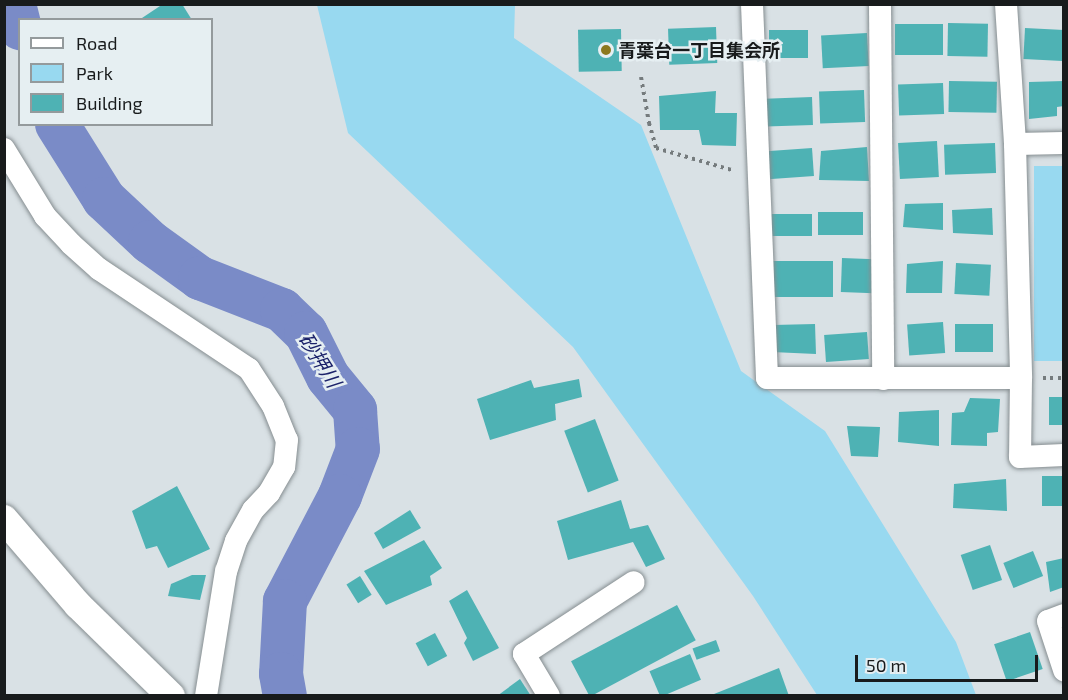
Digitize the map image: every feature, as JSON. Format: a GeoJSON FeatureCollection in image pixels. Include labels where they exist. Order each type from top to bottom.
{"type":"FeatureCollection","features":[{"type":"Feature","properties":{"kind":"street"},"geometry":{"type":"LineString","coordinates":[[752,4],[767,378],[883,380],[1021,378]]}},
{"type":"Feature","properties":{"kind":"street"},"geometry":{"type":"LineString","coordinates":[[880,4],[883,380]]}},
{"type":"Feature","properties":{"kind":"street"},"geometry":{"type":"LineString","coordinates":[[1006,4],[1015,144],[1021,378],[1020,457],[1064,455]]}},
{"type":"Feature","properties":{"kind":"street"},"geometry":{"type":"LineString","coordinates":[[1015,144],[1064,143]]}},
{"type":"Feature","properties":{"kind":"street"},"geometry":{"type":"LineString","coordinates":[[4,149],[45,216],[99,269],[249,369],[273,406],[287,440],[284,466],[269,493],[253,510],[236,541],[226,571],[206,696]]}},
{"type":"Feature","properties":{"kind":"street"},"geometry":{"type":"LineString","coordinates":[[4,519],[78,605],[171,696]]}},
{"type":"Feature","properties":{"kind":"street"},"geometry":{"type":"LineString","coordinates":[[549,696],[524,654],[633,582]]}},
{"type":"Feature","properties":{"kind":"street"},"geometry":{"type":"LineString","coordinates":[[1064,615],[1048,621],[1064,670]]}},
{"type":"Feature","properties":{"kind":"path"},"geometry":{"type":"LineString","coordinates":[[641,77],[648,123],[656,148],[759,178]]}},
{"type":"Feature","properties":{"kind":"green space"},"geometry":{"type":"Polygon","coordinates":[[[317,5],[515,5],[514,38],[641,125],[741,371],[825,431],[956,642],[976,695],[817,695],[753,596],[573,347],[348,133],[317,5]]]}},
{"type":"Feature","properties":{"kind":"green space"},"geometry":{"type":"Polygon","coordinates":[[[1034,166],[1063,166],[1063,361],[1034,361],[1034,166]]]}},
{"type":"Feature","properties":{"kind":"building"},"geometry":{"type":"Polygon","coordinates":[[[163,4],[182,4],[191,18],[142,18],[163,4]]]}},
{"type":"Feature","properties":{"kind":"building"},"geometry":{"type":"Polygon","coordinates":[[[948,23],[988,24],[987,57],[947,56],[948,23]]]}},
{"type":"Feature","properties":{"kind":"building"},"geometry":{"type":"Polygon","coordinates":[[[895,24],[943,24],[943,55],[895,55],[895,24]]]}},
{"type":"Feature","properties":{"kind":"building"},"geometry":{"type":"Polygon","coordinates":[[[716,27],[717,63],[669,65],[668,29],[716,27]]]}},
{"type":"Feature","properties":{"kind":"building"},"geometry":{"type":"Polygon","coordinates":[[[1025,28],[1064,30],[1062,61],[1023,59],[1025,28]]]}},
{"type":"Feature","properties":{"kind":"building"},"geometry":{"type":"Polygon","coordinates":[[[621,29],[622,71],[579,72],[578,30],[621,29]]]}},
{"type":"Feature","properties":{"kind":"building"},"geometry":{"type":"Polygon","coordinates":[[[769,30],[808,30],[808,58],[769,58],[769,30]]]}},
{"type":"Feature","properties":{"kind":"building"},"geometry":{"type":"Polygon","coordinates":[[[867,33],[869,66],[823,68],[821,35],[867,33]]]}},
{"type":"Feature","properties":{"kind":"building"},"geometry":{"type":"Polygon","coordinates":[[[949,81],[997,82],[996,113],[948,112],[949,81]]]}},
{"type":"Feature","properties":{"kind":"building"},"geometry":{"type":"Polygon","coordinates":[[[1064,81],[1064,106],[1057,107],[1057,116],[1029,119],[1029,82],[1064,81]]]}},
{"type":"Feature","properties":{"kind":"building"},"geometry":{"type":"Polygon","coordinates":[[[943,83],[944,114],[899,116],[898,85],[943,83]]]}},
{"type":"Feature","properties":{"kind":"building"},"geometry":{"type":"Polygon","coordinates":[[[864,90],[865,122],[820,124],[819,92],[864,90]]]}},
{"type":"Feature","properties":{"kind":"building"},"geometry":{"type":"Polygon","coordinates":[[[716,91],[715,113],[737,113],[736,146],[702,145],[699,130],[660,130],[659,96],[716,91]]]}},
{"type":"Feature","properties":{"kind":"building"},"geometry":{"type":"Polygon","coordinates":[[[812,97],[813,125],[766,127],[765,99],[812,97]]]}},
{"type":"Feature","properties":{"kind":"building"},"geometry":{"type":"Polygon","coordinates":[[[937,141],[939,177],[900,179],[898,143],[937,141]]]}},
{"type":"Feature","properties":{"kind":"building"},"geometry":{"type":"Polygon","coordinates":[[[995,143],[996,173],[945,175],[944,145],[995,143]]]}},
{"type":"Feature","properties":{"kind":"building"},"geometry":{"type":"Polygon","coordinates":[[[867,147],[869,181],[819,180],[821,151],[867,147]]]}},
{"type":"Feature","properties":{"kind":"building"},"geometry":{"type":"Polygon","coordinates":[[[812,148],[814,176],[768,179],[766,151],[812,148]]]}},
{"type":"Feature","properties":{"kind":"building"},"geometry":{"type":"Polygon","coordinates":[[[943,203],[943,230],[903,227],[905,204],[943,203]]]}},
{"type":"Feature","properties":{"kind":"building"},"geometry":{"type":"Polygon","coordinates":[[[992,208],[993,235],[953,233],[952,210],[992,208]]]}},
{"type":"Feature","properties":{"kind":"building"},"geometry":{"type":"Polygon","coordinates":[[[818,212],[863,212],[863,235],[818,235],[818,212]]]}},
{"type":"Feature","properties":{"kind":"building"},"geometry":{"type":"Polygon","coordinates":[[[770,214],[812,214],[812,236],[770,236],[770,214]]]}},
{"type":"Feature","properties":{"kind":"building"},"geometry":{"type":"Polygon","coordinates":[[[842,258],[875,259],[874,293],[841,292],[842,258]]]}},
{"type":"Feature","properties":{"kind":"building"},"geometry":{"type":"Polygon","coordinates":[[[773,261],[833,261],[833,297],[773,297],[773,261]]]}},
{"type":"Feature","properties":{"kind":"building"},"geometry":{"type":"Polygon","coordinates":[[[943,261],[942,293],[906,293],[907,264],[943,261]]]}},
{"type":"Feature","properties":{"kind":"building"},"geometry":{"type":"Polygon","coordinates":[[[956,263],[991,265],[989,296],[954,294],[956,263]]]}},
{"type":"Feature","properties":{"kind":"building"},"geometry":{"type":"Polygon","coordinates":[[[943,322],[945,353],[909,355],[907,325],[943,322]]]}},
{"type":"Feature","properties":{"kind":"building"},"geometry":{"type":"Polygon","coordinates":[[[815,324],[816,354],[772,352],[773,325],[815,324]]]}},
{"type":"Feature","properties":{"kind":"building"},"geometry":{"type":"Polygon","coordinates":[[[955,324],[993,324],[993,352],[955,352],[955,324]]]}},
{"type":"Feature","properties":{"kind":"building"},"geometry":{"type":"Polygon","coordinates":[[[867,332],[869,359],[826,362],[824,335],[867,332]]]}},
{"type":"Feature","properties":{"kind":"building"},"geometry":{"type":"Polygon","coordinates":[[[579,379],[582,397],[555,404],[556,420],[490,440],[477,399],[531,380],[534,388],[579,379]]]}},
{"type":"Feature","properties":{"kind":"building"},"geometry":{"type":"Polygon","coordinates":[[[1049,397],[1064,397],[1064,425],[1049,425],[1049,397]]]}},
{"type":"Feature","properties":{"kind":"building"},"geometry":{"type":"Polygon","coordinates":[[[970,398],[1000,399],[998,432],[987,433],[987,446],[951,445],[952,413],[964,412],[970,398]]]}},
{"type":"Feature","properties":{"kind":"building"},"geometry":{"type":"Polygon","coordinates":[[[939,410],[939,446],[898,442],[899,412],[939,410]]]}},
{"type":"Feature","properties":{"kind":"building"},"geometry":{"type":"Polygon","coordinates":[[[595,419],[619,481],[588,492],[564,431],[595,419]]]}},
{"type":"Feature","properties":{"kind":"building"},"geometry":{"type":"Polygon","coordinates":[[[847,426],[880,427],[878,457],[851,456],[847,426]]]}},
{"type":"Feature","properties":{"kind":"building"},"geometry":{"type":"Polygon","coordinates":[[[1042,476],[1064,476],[1064,506],[1042,506],[1042,476]]]}},
{"type":"Feature","properties":{"kind":"building"},"geometry":{"type":"Polygon","coordinates":[[[1006,479],[1007,511],[953,508],[954,484],[1006,479]]]}},
{"type":"Feature","properties":{"kind":"building"},"geometry":{"type":"Polygon","coordinates":[[[177,486],[210,549],[168,568],[157,546],[146,549],[132,511],[177,486]]]}},
{"type":"Feature","properties":{"kind":"building"},"geometry":{"type":"Polygon","coordinates":[[[621,500],[630,529],[648,525],[665,559],[646,567],[633,542],[568,560],[557,521],[621,500]]]}},
{"type":"Feature","properties":{"kind":"building"},"geometry":{"type":"Polygon","coordinates":[[[410,510],[421,528],[383,549],[374,533],[410,510]]]}},
{"type":"Feature","properties":{"kind":"building"},"geometry":{"type":"Polygon","coordinates":[[[424,540],[442,568],[430,576],[432,585],[386,605],[364,571],[424,540]]]}},
{"type":"Feature","properties":{"kind":"building"},"geometry":{"type":"Polygon","coordinates":[[[990,545],[1002,580],[973,590],[961,555],[990,545]]]}},
{"type":"Feature","properties":{"kind":"building"},"geometry":{"type":"Polygon","coordinates":[[[1033,551],[1043,576],[1013,588],[1003,563],[1033,551]]]}},
{"type":"Feature","properties":{"kind":"building"},"geometry":{"type":"Polygon","coordinates":[[[1064,558],[1064,587],[1050,592],[1046,562],[1064,558]]]}},
{"type":"Feature","properties":{"kind":"building"},"geometry":{"type":"Polygon","coordinates":[[[192,575],[206,575],[200,600],[168,596],[171,584],[192,575]]]}},
{"type":"Feature","properties":{"kind":"building"},"geometry":{"type":"Polygon","coordinates":[[[360,576],[372,595],[358,603],[346,584],[360,576]]]}},
{"type":"Feature","properties":{"kind":"building"},"geometry":{"type":"Polygon","coordinates":[[[467,590],[499,648],[473,661],[464,643],[467,638],[449,601],[467,590]]]}},
{"type":"Feature","properties":{"kind":"building"},"geometry":{"type":"Polygon","coordinates":[[[677,605],[696,640],[591,696],[571,661],[677,605]]]}},
{"type":"Feature","properties":{"kind":"building"},"geometry":{"type":"Polygon","coordinates":[[[1030,632],[1043,669],[1007,681],[994,644],[1030,632]]]}},
{"type":"Feature","properties":{"kind":"building"},"geometry":{"type":"Polygon","coordinates":[[[435,633],[447,656],[428,666],[416,643],[435,633]]]}},
{"type":"Feature","properties":{"kind":"building"},"geometry":{"type":"Polygon","coordinates":[[[716,640],[720,651],[697,660],[693,649],[716,640]]]}},
{"type":"Feature","properties":{"kind":"building"},"geometry":{"type":"Polygon","coordinates":[[[690,654],[701,680],[660,696],[649,671],[690,654]]]}},
{"type":"Feature","properties":{"kind":"building"},"geometry":{"type":"Polygon","coordinates":[[[779,668],[789,696],[715,696],[714,694],[779,668]]]}},
{"type":"Feature","properties":{"kind":"building"},"geometry":{"type":"Polygon","coordinates":[[[520,679],[531,696],[497,696],[520,679]]]}},
{"type":"Feature","properties":{"kind":"waterway","name":"砂押川"},"geometry":{"type":"LineString","coordinates":[[14,4],[18,20]]}},
{"type":"Feature","properties":{"kind":"waterway","name":"砂押川"},"geometry":{"type":"LineString","coordinates":[[58,126],[104,199],[150,242],[200,278],[282,310],[306,333],[328,377],[355,410],[358,449],[340,496],[285,601],[281,674],[285,696]]}},
{"type":"Feature","properties":{"kind":"place","name":"青葉台一丁目集会所"},"geometry":{"type":"Point","coordinates":[606,50]}}]}
